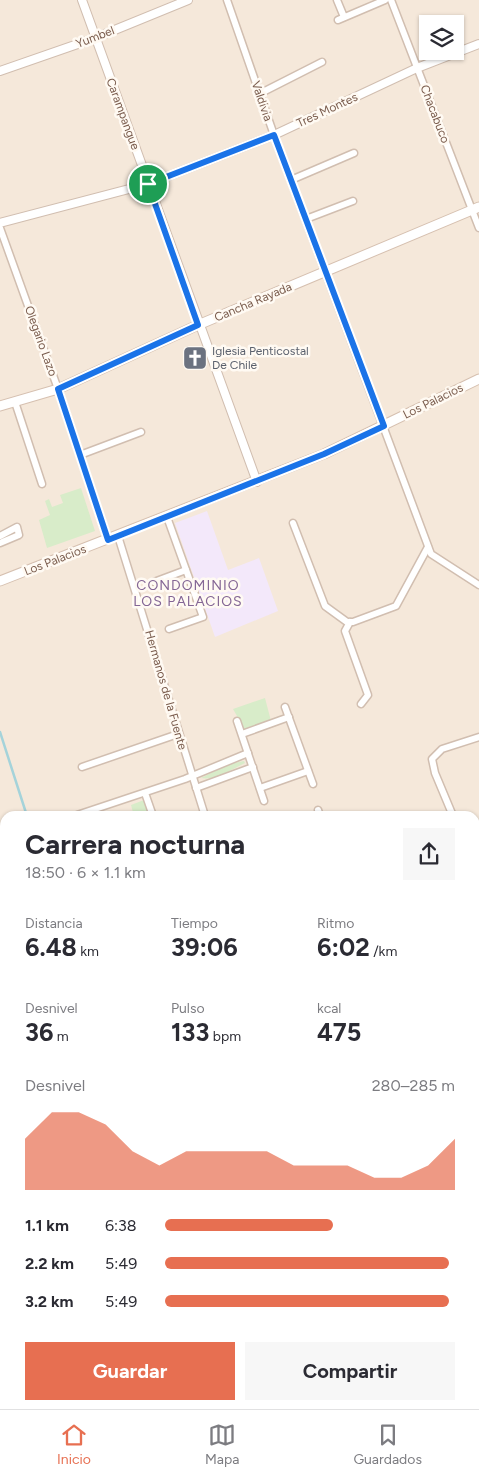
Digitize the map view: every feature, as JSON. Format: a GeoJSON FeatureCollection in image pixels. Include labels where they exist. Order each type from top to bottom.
{"type":"FeatureCollection","features":[{"type":"Feature","properties":{"kind":"main road","name":"Cancha Rayada"},"geometry":{"type":"LineString","coordinates":[[0,406],[58,389],[198,325],[476,208]]}},
{"type":"Feature","properties":{"kind":"main road","name":"Los Palacios"},"geometry":{"type":"LineString","coordinates":[[0,581],[257,482],[324,454],[479,379]]}},
{"type":"Feature","properties":{"kind":"street","name":"Carampangue"},"geometry":{"type":"LineString","coordinates":[[82,0],[198,325],[257,482]]}},
{"type":"Feature","properties":{"kind":"street","name":"Yumbel"},"geometry":{"type":"LineString","coordinates":[[0,71],[95,38],[188,0]]}},
{"type":"Feature","properties":{"kind":"street","name":"Valdivia"},"geometry":{"type":"LineString","coordinates":[[227,0],[274,135],[428,547]]}},
{"type":"Feature","properties":{"kind":"street"},"geometry":{"type":"LineString","coordinates":[[337,0],[341,19],[385,0]]}},
{"type":"Feature","properties":{"kind":"street","name":"Chacabuco"},"geometry":{"type":"LineString","coordinates":[[391,0],[417,68],[476,208],[479,228]]}},
{"type":"Feature","properties":{"kind":"street","name":"Tres Montes"},"geometry":{"type":"LineString","coordinates":[[0,223],[148,184],[274,135],[417,68],[479,44]]}},
{"type":"Feature","properties":{"kind":"street"},"geometry":{"type":"LineString","coordinates":[[259,94],[322,62]]}},
{"type":"Feature","properties":{"kind":"street"},"geometry":{"type":"LineString","coordinates":[[291,180],[354,154]]}},
{"type":"Feature","properties":{"kind":"street"},"geometry":{"type":"LineString","coordinates":[[306,219],[353,201]]}},
{"type":"Feature","properties":{"kind":"street","name":"Olegario Lazo"},"geometry":{"type":"LineString","coordinates":[[0,228],[58,389],[108,540]]}},
{"type":"Feature","properties":{"kind":"street"},"geometry":{"type":"LineString","coordinates":[[15,402],[42,484]]}},
{"type":"Feature","properties":{"kind":"street"},"geometry":{"type":"LineString","coordinates":[[80,455],[141,432]]}},
{"type":"Feature","properties":{"kind":"street"},"geometry":{"type":"LineString","coordinates":[[167,517],[203,617],[169,629]]}},
{"type":"Feature","properties":{"kind":"street"},"geometry":{"type":"LineString","coordinates":[[293,523],[325,606],[350,622]]}},
{"type":"Feature","properties":{"kind":"street"},"geometry":{"type":"LineString","coordinates":[[0,536],[17,527],[19,535],[0,543]]}},
{"type":"Feature","properties":{"kind":"street","name":"Hermanos de la Fuente"},"geometry":{"type":"LineString","coordinates":[[118,536],[203,811]]}},
{"type":"Feature","properties":{"kind":"street"},"geometry":{"type":"LineString","coordinates":[[428,547],[431,554],[479,585]]}},
{"type":"Feature","properties":{"kind":"street"},"geometry":{"type":"LineString","coordinates":[[361,704],[368,696],[345,631],[350,622],[396,606],[428,547]]}},
{"type":"Feature","properties":{"kind":"street"},"geometry":{"type":"LineString","coordinates":[[154,582],[186,570]]}},
{"type":"Feature","properties":{"kind":"street"},"geometry":{"type":"LineString","coordinates":[[286,707],[313,784]]}},
{"type":"Feature","properties":{"kind":"street"},"geometry":{"type":"LineString","coordinates":[[242,734],[289,717]]}},
{"type":"Feature","properties":{"kind":"street"},"geometry":{"type":"LineString","coordinates":[[238,721],[264,801]]}},
{"type":"Feature","properties":{"kind":"street"},"geometry":{"type":"LineString","coordinates":[[82,767],[178,734]]}},
{"type":"Feature","properties":{"kind":"street"},"geometry":{"type":"LineString","coordinates":[[451,811],[435,773],[432,759],[442,748],[479,737]]}},
{"type":"Feature","properties":{"kind":"street"},"geometry":{"type":"LineString","coordinates":[[89,811],[192,776],[248,753]]}},
{"type":"Feature","properties":{"kind":"street"},"geometry":{"type":"LineString","coordinates":[[196,788],[253,767]]}},
{"type":"Feature","properties":{"kind":"street"},"geometry":{"type":"LineString","coordinates":[[260,788],[308,771]]}},
{"type":"Feature","properties":{"kind":"street"},"geometry":{"type":"LineString","coordinates":[[145,792],[151,811]]}},
{"type":"Feature","properties":{"kind":"shaded area"},"geometry":{"type":"Polygon","coordinates":[[[0,0],[479,0],[479,811],[0,811],[0,0]]]}},
{"type":"Feature","properties":{"kind":"shaded area"},"geometry":{"type":"Polygon","coordinates":[[[207,511],[228,570],[259,558],[278,611],[215,637],[175,523],[207,511]]]}},
{"type":"Feature","properties":{"kind":"green space"},"geometry":{"type":"Polygon","coordinates":[[[81,488],[95,531],[47,548],[39,520],[50,515],[45,501],[49,499],[52,507],[63,503],[60,495],[81,488]]]}},
{"type":"Feature","properties":{"kind":"green space"},"geometry":{"type":"Polygon","coordinates":[[[265,698],[271,721],[245,730],[233,709],[265,698]]]}},
{"type":"Feature","properties":{"kind":"green space"},"geometry":{"type":"Polygon","coordinates":[[[244,761],[245,763],[218,776],[201,778],[229,764],[244,761]]]}},
{"type":"Feature","properties":{"kind":"green space"},"geometry":{"type":"Polygon","coordinates":[[[144,800],[147,811],[133,811],[131,805],[144,800]]]}},
{"type":"Feature","properties":{"kind":"waterway"},"geometry":{"type":"LineString","coordinates":[[0,732],[25,811]]}},
{"type":"Feature","properties":{"kind":"place","name":"Iglesia Penticostal De Chile"},"geometry":{"type":"Point","coordinates":[195,358]}},
{"type":"Feature","properties":{"kind":"district","name":"CONDOMINIO LOS PALACIOS"},"geometry":{"type":"Point","coordinates":[188,594]}},
{"type":"Feature","properties":{"kind":"route"},"geometry":{"type":"LineString","coordinates":[[274,135],[384,426],[354,441],[257,482],[108,540],[58,389],[198,325],[148,184],[274,135]]}}]}
